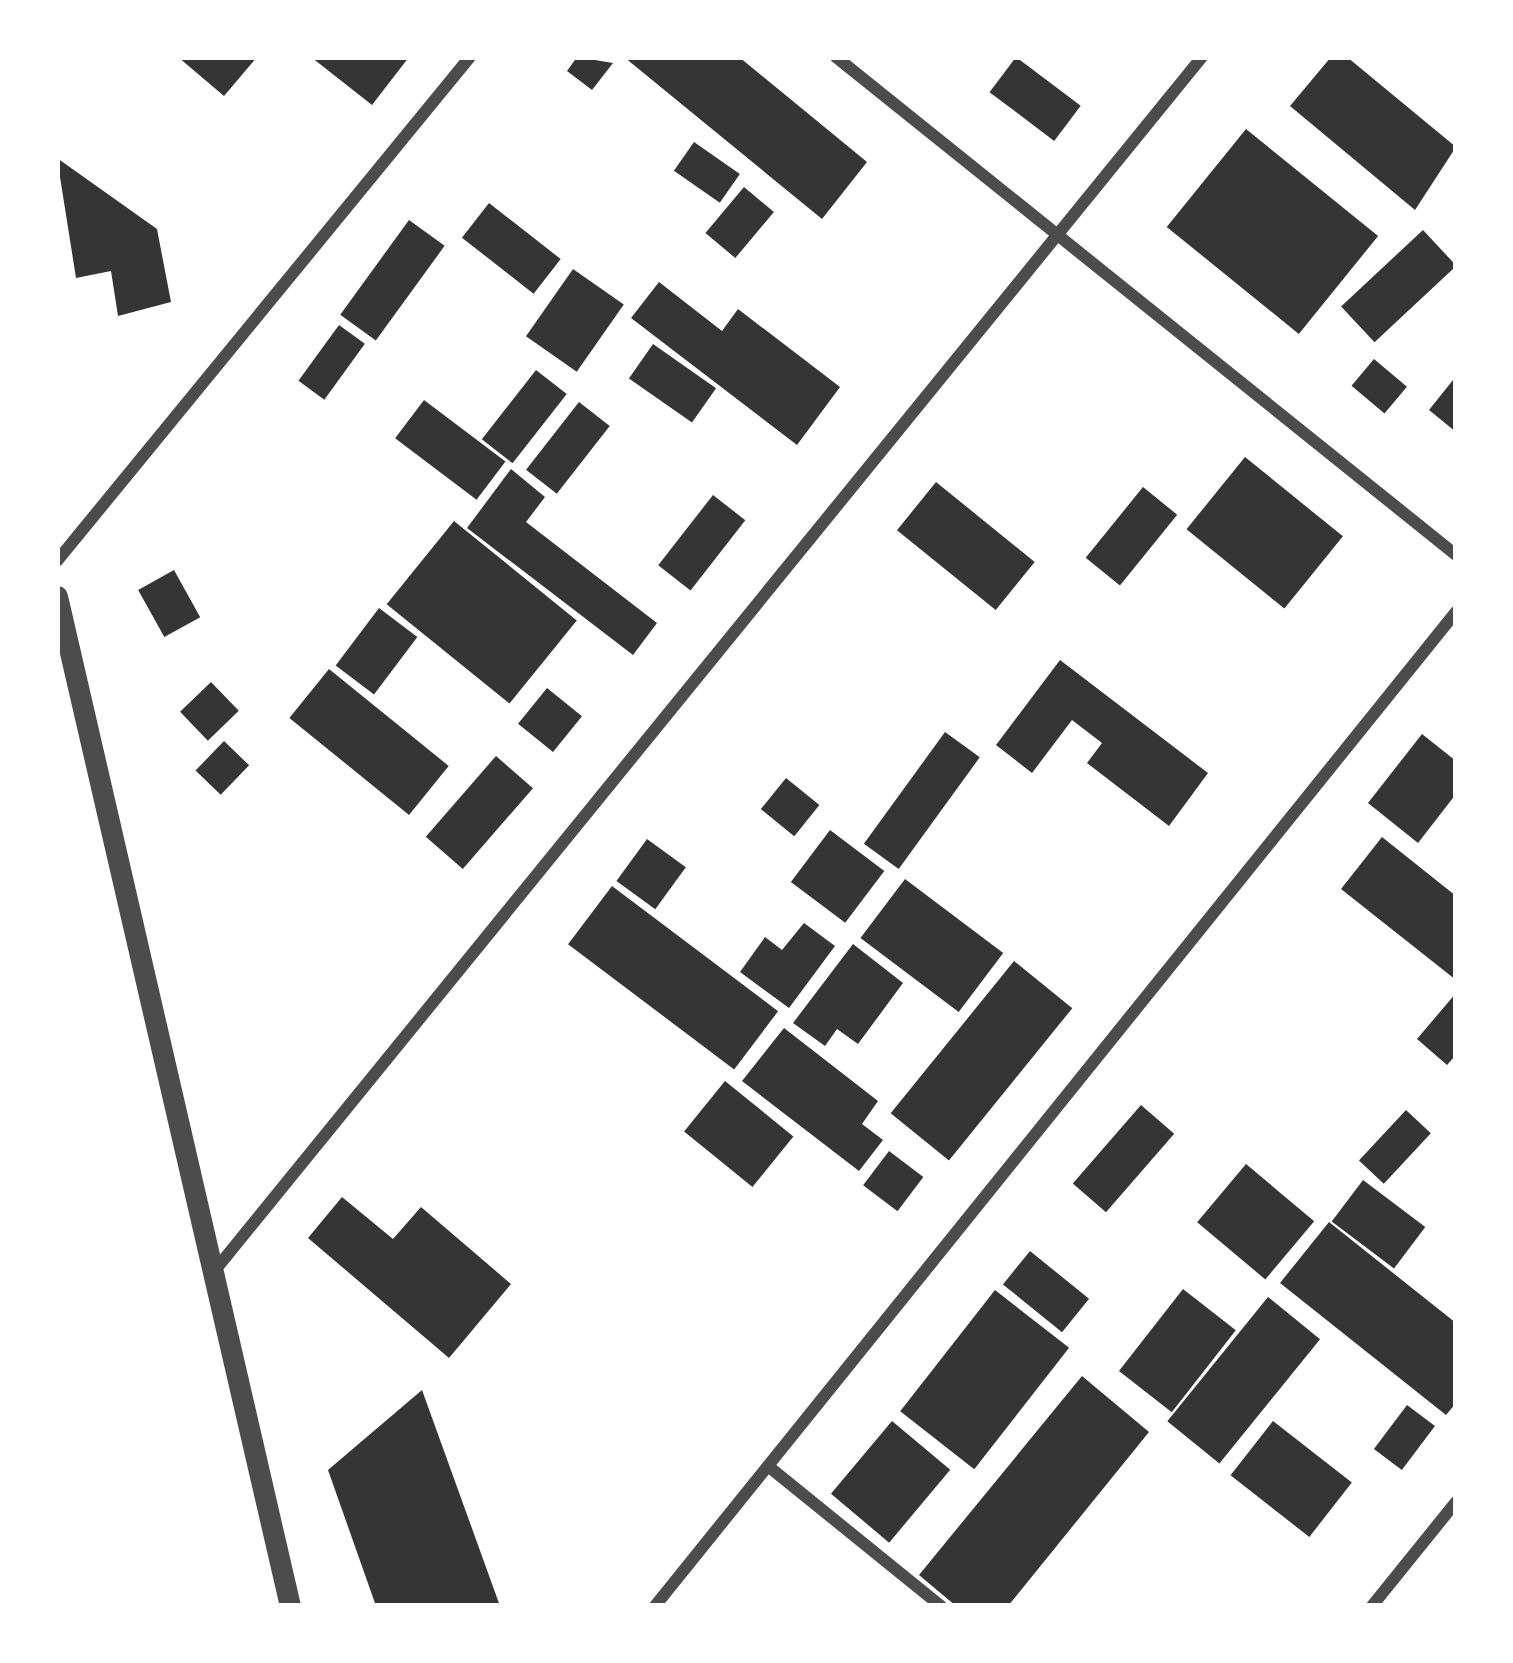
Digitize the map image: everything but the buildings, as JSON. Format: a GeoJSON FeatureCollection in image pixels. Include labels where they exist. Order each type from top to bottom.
{"type":"FeatureCollection","features":[{"type":"Feature","properties":{"kind":"street"},"geometry":{"type":"LineString","coordinates":[[57,561],[470,57]]}},
{"type":"Feature","properties":{"kind":"street"},"geometry":{"type":"LineString","coordinates":[[836,57],[1456,556]]}},
{"type":"Feature","properties":{"kind":"street"},"geometry":{"type":"LineString","coordinates":[[216,1269],[1202,57]]}},
{"type":"Feature","properties":{"kind":"street"},"geometry":{"type":"LineString","coordinates":[[57,596],[216,1269],[290,1606]]}},
{"type":"Feature","properties":{"kind":"street"},"geometry":{"type":"LineString","coordinates":[[656,1606],[1456,612]]}},
{"type":"Feature","properties":{"kind":"street"},"geometry":{"type":"LineString","coordinates":[[768,1466],[940,1606]]}},
{"type":"Feature","properties":{"kind":"street"},"geometry":{"type":"LineString","coordinates":[[1372,1606],[1456,1502]]}}]}
